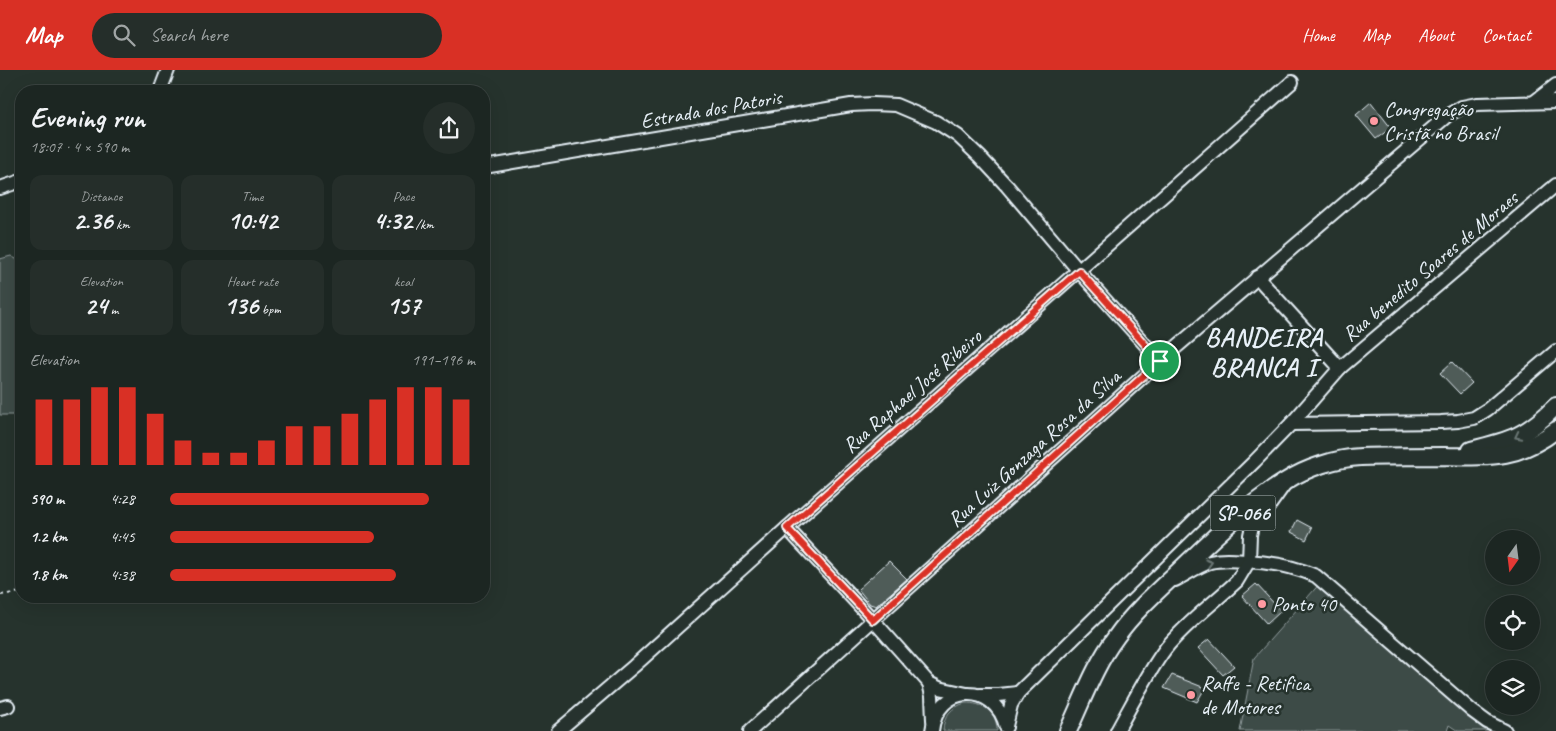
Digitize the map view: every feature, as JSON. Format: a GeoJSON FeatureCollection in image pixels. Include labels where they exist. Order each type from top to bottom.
{"type":"FeatureCollection","features":[{"type":"Feature","properties":{"kind":"main road"},"geometry":{"type":"LineString","coordinates":[[1445,456],[1504,442],[1522,434],[1537,424],[1556,406]]}},
{"type":"Feature","properties":{"kind":"main road","name":"SP-066"},"geometry":{"type":"LineString","coordinates":[[1068,731],[1106,652],[1130,620],[1159,589],[1230,523],[1287,480],[1322,464],[1359,457],[1445,456],[1475,458],[1510,454],[1542,440],[1556,430]]}},
{"type":"Feature","properties":{"kind":"main road","name":"SP-066"},"geometry":{"type":"LineString","coordinates":[[1079,731],[1096,670]]}},
{"type":"Feature","properties":{"kind":"street"},"geometry":{"type":"LineString","coordinates":[[162,85],[168,70]]}},
{"type":"Feature","properties":{"kind":"street","name":"Rua Raphael José Ribeiro"},"geometry":{"type":"LineString","coordinates":[[558,731],[634,666],[787,528],[1292,82]]}},
{"type":"Feature","properties":{"kind":"street"},"geometry":{"type":"LineString","coordinates":[[1534,102],[1556,85]]}},
{"type":"Feature","properties":{"kind":"street","name":"Rua Luiz Gonzaga Rosa da Silva"},"geometry":{"type":"LineString","coordinates":[[750,731],[1160,361],[1448,115],[1462,107],[1477,104],[1556,102]]}},
{"type":"Feature","properties":{"kind":"street","name":"Estrada dos Patoris"},"geometry":{"type":"LineString","coordinates":[[490,166],[851,105],[896,105],[936,122],[958,136],[980,156],[1160,361]]}},
{"type":"Feature","properties":{"kind":"street"},"geometry":{"type":"LineString","coordinates":[[0,188],[15,183]]}},
{"type":"Feature","properties":{"kind":"street","name":"Rua benedito Soares de Moraes"},"geometry":{"type":"LineString","coordinates":[[1018,692],[1291,424],[1340,368],[1556,185]]}},
{"type":"Feature","properties":{"kind":"street"},"geometry":{"type":"LineString","coordinates":[[1257,277],[1340,368]]}},
{"type":"Feature","properties":{"kind":"street"},"geometry":{"type":"LineString","coordinates":[[1291,424],[1440,422],[1474,418],[1488,410],[1556,351]]}},
{"type":"Feature","properties":{"kind":"street"},"geometry":{"type":"LineString","coordinates":[[1117,731],[1158,659],[1167,647],[1242,575],[1249,561],[1252,526],[1287,480]]}},
{"type":"Feature","properties":{"kind":"street"},"geometry":{"type":"LineString","coordinates":[[787,528],[929,683],[940,688],[988,699],[997,706],[1003,716],[1005,729]]}},
{"type":"Feature","properties":{"kind":"street"},"geometry":{"type":"LineString","coordinates":[[1159,589],[1211,562],[1230,560],[1277,563],[1304,571],[1316,576],[1472,711],[1487,722],[1505,731]]}},
{"type":"Feature","properties":{"kind":"street"},"geometry":{"type":"LineString","coordinates":[[929,683],[932,696],[932,726]]}},
{"type":"Feature","properties":{"kind":"street"},"geometry":{"type":"LineString","coordinates":[[932,726],[938,710],[945,702],[955,696],[972,694],[999,695],[1018,692]]}},
{"type":"Feature","properties":{"kind":"street"},"geometry":{"type":"LineString","coordinates":[[1005,729],[1011,705],[1018,692]]}},
{"type":"Feature","properties":{"kind":"path"},"geometry":{"type":"LineString","coordinates":[[0,594],[15,593]]}},
{"type":"Feature","properties":{"kind":"shaded area"},"geometry":{"type":"Polygon","coordinates":[[[11,256],[15,258],[15,415],[0,415],[0,259],[11,256]]]}},
{"type":"Feature","properties":{"kind":"shaded area"},"geometry":{"type":"Polygon","coordinates":[[[1322,581],[1505,731],[1458,731],[1449,725],[1447,731],[1240,731],[1254,658],[1322,581]]]}},
{"type":"Feature","properties":{"kind":"shaded area"},"geometry":{"type":"Polygon","coordinates":[[[965,703],[978,705],[992,713],[995,718],[997,731],[943,731],[943,726],[949,713],[965,703]]]}},
{"type":"Feature","properties":{"kind":"building","name":"Congregação Cristã no Brasil"},"geometry":{"type":"Polygon","coordinates":[[[1371,102],[1391,128],[1376,139],[1356,115],[1371,102]]]}},
{"type":"Feature","properties":{"kind":"building"},"geometry":{"type":"Polygon","coordinates":[[[1452,362],[1472,383],[1460,394],[1440,373],[1452,362]]]}},
{"type":"Feature","properties":{"kind":"building"},"geometry":{"type":"Polygon","coordinates":[[[1297,520],[1312,528],[1306,540],[1291,532],[1297,520]]]}},
{"type":"Feature","properties":{"kind":"building"},"geometry":{"type":"Polygon","coordinates":[[[889,561],[907,579],[876,606],[870,604],[858,589],[889,561]]]}},
{"type":"Feature","properties":{"kind":"building","name":"Ponto 40"},"geometry":{"type":"Polygon","coordinates":[[[1256,584],[1281,611],[1267,624],[1242,596],[1256,584]]]}},
{"type":"Feature","properties":{"kind":"building"},"geometry":{"type":"Polygon","coordinates":[[[1209,639],[1234,666],[1223,675],[1198,648],[1209,639]]]}},
{"type":"Feature","properties":{"kind":"building","name":"Raffe - Retifica de Motores"},"geometry":{"type":"Polygon","coordinates":[[[1172,675],[1205,688],[1197,702],[1164,688],[1172,675]]]}},
{"type":"Feature","properties":{"kind":"place","name":"Congregação Cristã no Brasil"},"geometry":{"type":"Point","coordinates":[1374,121]}},
{"type":"Feature","properties":{"kind":"place","name":"Ponto 40"},"geometry":{"type":"Point","coordinates":[1262,604]}},
{"type":"Feature","properties":{"kind":"place","name":"Raffe - Retifica de Motores"},"geometry":{"type":"Point","coordinates":[1191,695]}},
{"type":"Feature","properties":{"kind":"district","name":"BANDEIRA BRANCA I"},"geometry":{"type":"Point","coordinates":[1264,352]}},
{"type":"Feature","properties":{"kind":"route"},"geometry":{"type":"LineString","coordinates":[[1079,271],[1160,361],[873,620],[787,528],[1079,271]]}}]}
